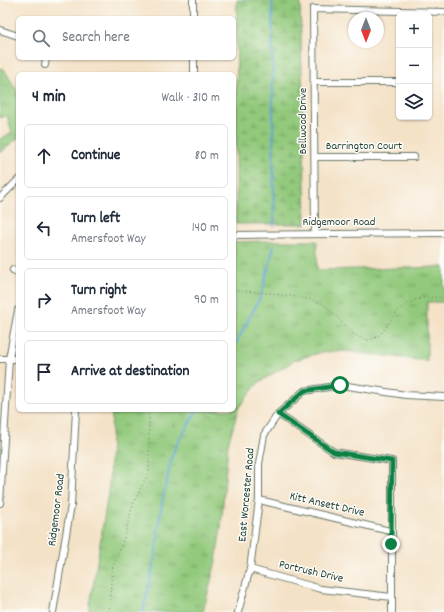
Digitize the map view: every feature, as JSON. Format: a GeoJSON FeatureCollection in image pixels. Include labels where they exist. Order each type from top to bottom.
{"type":"FeatureCollection","features":[{"type":"Feature","properties":{"kind":"street"},"geometry":{"type":"LineString","coordinates":[[193,0],[193,16]]}},
{"type":"Feature","properties":{"kind":"street","name":"Bellwood Drive"},"geometry":{"type":"LineString","coordinates":[[315,233],[313,9],[444,12]]}},
{"type":"Feature","properties":{"kind":"street"},"geometry":{"type":"LineString","coordinates":[[0,30],[16,35]]}},
{"type":"Feature","properties":{"kind":"street"},"geometry":{"type":"LineString","coordinates":[[45,66],[46,60]]}},
{"type":"Feature","properties":{"kind":"street"},"geometry":{"type":"LineString","coordinates":[[194,60],[194,72]]}},
{"type":"Feature","properties":{"kind":"street"},"geometry":{"type":"LineString","coordinates":[[314,82],[396,82]]}},
{"type":"Feature","properties":{"kind":"street","name":"Barrington Court"},"geometry":{"type":"LineString","coordinates":[[315,157],[414,157]]}},
{"type":"Feature","properties":{"kind":"street"},"geometry":{"type":"LineString","coordinates":[[0,198],[16,182]]}},
{"type":"Feature","properties":{"kind":"street","name":"Ridgemoor Road"},"geometry":{"type":"LineString","coordinates":[[236,235],[315,233],[444,233]]}},
{"type":"Feature","properties":{"kind":"street"},"geometry":{"type":"LineString","coordinates":[[0,503],[9,359],[16,321]]}},
{"type":"Feature","properties":{"kind":"street"},"geometry":{"type":"LineString","coordinates":[[0,359],[16,358]]}},
{"type":"Feature","properties":{"kind":"street","name":"East Worcester Road"},"geometry":{"type":"LineString","coordinates":[[238,612],[250,569],[259,500],[259,464],[264,434],[278,414],[304,391],[340,385],[406,395],[444,397]]}},
{"type":"Feature","properties":{"kind":"street","name":"Ridgemoor Road"},"geometry":{"type":"LineString","coordinates":[[53,612],[71,505],[76,412]]}},
{"type":"Feature","properties":{"kind":"street"},"geometry":{"type":"LineString","coordinates":[[278,414],[334,452],[392,461],[390,531],[392,612]]}},
{"type":"Feature","properties":{"kind":"street","name":"Kitt Ansett Drive"},"geometry":{"type":"LineString","coordinates":[[259,500],[390,531]]}},
{"type":"Feature","properties":{"kind":"street","name":"Portrush Drive"},"geometry":{"type":"LineString","coordinates":[[250,569],[321,589],[392,597]]}},
{"type":"Feature","properties":{"kind":"path"},"geometry":{"type":"LineString","coordinates":[[236,290],[303,299],[321,304],[356,336],[368,340],[379,336],[399,311],[408,304],[425,296],[444,298]]}},
{"type":"Feature","properties":{"kind":"path"},"geometry":{"type":"LineString","coordinates":[[109,612],[112,569],[124,538],[133,504],[149,472],[149,412]]}},
{"type":"Feature","properties":{"kind":"green space"},"geometry":{"type":"Polygon","coordinates":[[[237,0],[300,0],[306,224],[236,224],[237,0]]]}},
{"type":"Feature","properties":{"kind":"green space"},"geometry":{"type":"Polygon","coordinates":[[[0,68],[4,69],[16,90],[16,140],[0,153],[0,139],[12,133],[7,115],[0,118],[0,68]]]}},
{"type":"Feature","properties":{"kind":"green space"},"geometry":{"type":"Polygon","coordinates":[[[317,241],[317,270],[444,267],[444,302],[427,302],[427,361],[345,351],[322,352],[295,360],[258,383],[239,407],[228,444],[221,527],[216,561],[203,612],[89,612],[109,487],[112,412],[236,412],[236,242],[317,241]]]}},
{"type":"Feature","properties":{"kind":"waterway"},"geometry":{"type":"LineString","coordinates":[[272,0],[274,226]]}},
{"type":"Feature","properties":{"kind":"waterway"},"geometry":{"type":"LineString","coordinates":[[236,343],[261,296],[274,246]]}},
{"type":"Feature","properties":{"kind":"waterway"},"geometry":{"type":"LineString","coordinates":[[143,612],[155,557],[161,509],[171,460],[175,448],[196,412]]}},
{"type":"Feature","properties":{"kind":"route"},"geometry":{"type":"LineString","coordinates":[[340,385],[304,391],[278,414],[334,452],[392,461],[391,544]]}}]}
